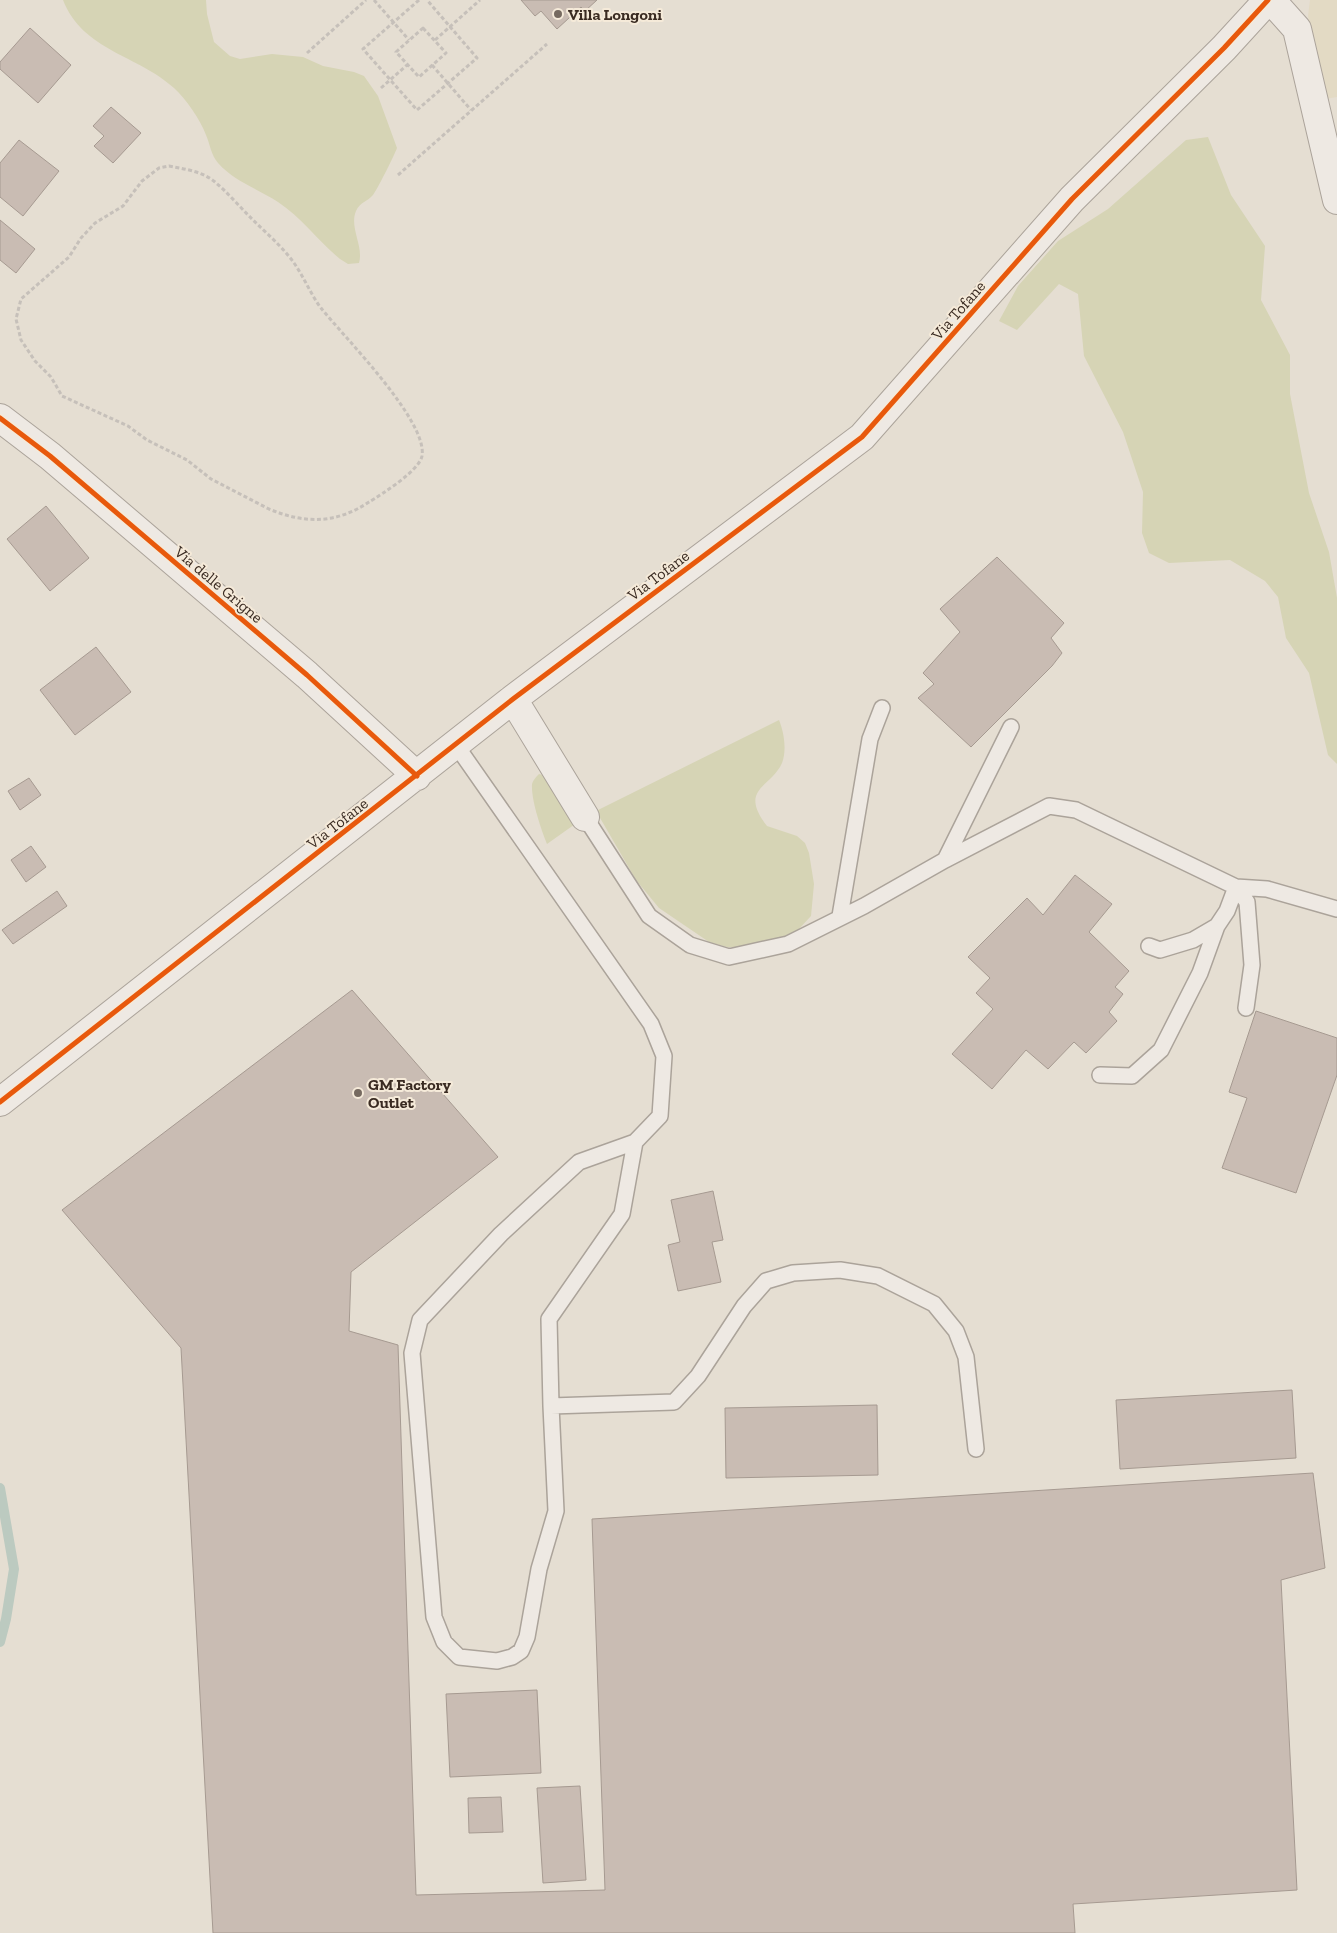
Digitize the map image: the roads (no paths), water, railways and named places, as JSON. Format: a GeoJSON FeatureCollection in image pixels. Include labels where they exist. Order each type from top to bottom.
{"type":"FeatureCollection","features":[{"type":"Feature","properties":{"kind":"street"},"geometry":{"type":"LineString","coordinates":[[1270,0],[1298,29],[1337,200]]}},
{"type":"Feature","properties":{"kind":"street","name":"Via Tofane"},"geometry":{"type":"LineString","coordinates":[[0,1102],[513,700],[862,437],[1072,199],[1270,0]]}},
{"type":"Feature","properties":{"kind":"street","name":"Via delle Grigne"},"geometry":{"type":"LineString","coordinates":[[0,418],[50,456],[307,675],[417,776]]}},
{"type":"Feature","properties":{"kind":"street"},"geometry":{"type":"LineString","coordinates":[[513,700],[585,817]]}},
{"type":"Feature","properties":{"kind":"lane"},"geometry":{"type":"LineString","coordinates":[[840,916],[870,739],[882,708]]}},
{"type":"Feature","properties":{"kind":"lane"},"geometry":{"type":"LineString","coordinates":[[945,860],[1011,727]]}},
{"type":"Feature","properties":{"kind":"lane"},"geometry":{"type":"LineString","coordinates":[[456,745],[651,1024],[664,1056],[660,1116],[635,1142],[580,1162],[501,1234],[420,1320],[412,1353],[434,1617],[444,1642],[459,1657],[497,1660],[512,1657],[520,1651],[527,1637],[539,1569],[556,1511],[549,1319],[622,1214],[635,1142]]}},
{"type":"Feature","properties":{"kind":"lane"},"geometry":{"type":"LineString","coordinates":[[585,817],[649,916],[690,945],[729,957],[788,944],[840,916],[864,906],[945,860],[1049,806],[1076,810],[1236,887],[1267,890],[1337,909]]}},
{"type":"Feature","properties":{"kind":"lane"},"geometry":{"type":"LineString","coordinates":[[1100,1076],[1132,1076],[1161,1050],[1200,973],[1217,926],[1227,911],[1236,887]]}},
{"type":"Feature","properties":{"kind":"lane"},"geometry":{"type":"LineString","coordinates":[[1236,887],[1247,902],[1252,965],[1246,1008]]}},
{"type":"Feature","properties":{"kind":"lane"},"geometry":{"type":"LineString","coordinates":[[1149,946],[1160,950],[1185,942],[1217,926]]}},
{"type":"Feature","properties":{"kind":"lane"},"geometry":{"type":"LineString","coordinates":[[551,1406],[674,1402],[698,1376],[744,1306],[766,1282],[794,1273],[840,1270],[878,1276],[904,1287],[934,1304],[956,1331],[966,1357],[976,1449]]}},
{"type":"Feature","properties":{"kind":"waterway"},"geometry":{"type":"LineString","coordinates":[[0,1488],[14,1569],[6,1619],[0,1642]]}},
{"type":"Feature","properties":{"kind":"place","name":"Villa Longoni"},"geometry":{"type":"Point","coordinates":[558,14]}},
{"type":"Feature","properties":{"kind":"place","name":"GM Factory Outlet"},"geometry":{"type":"Point","coordinates":[358,1093]}}]}
